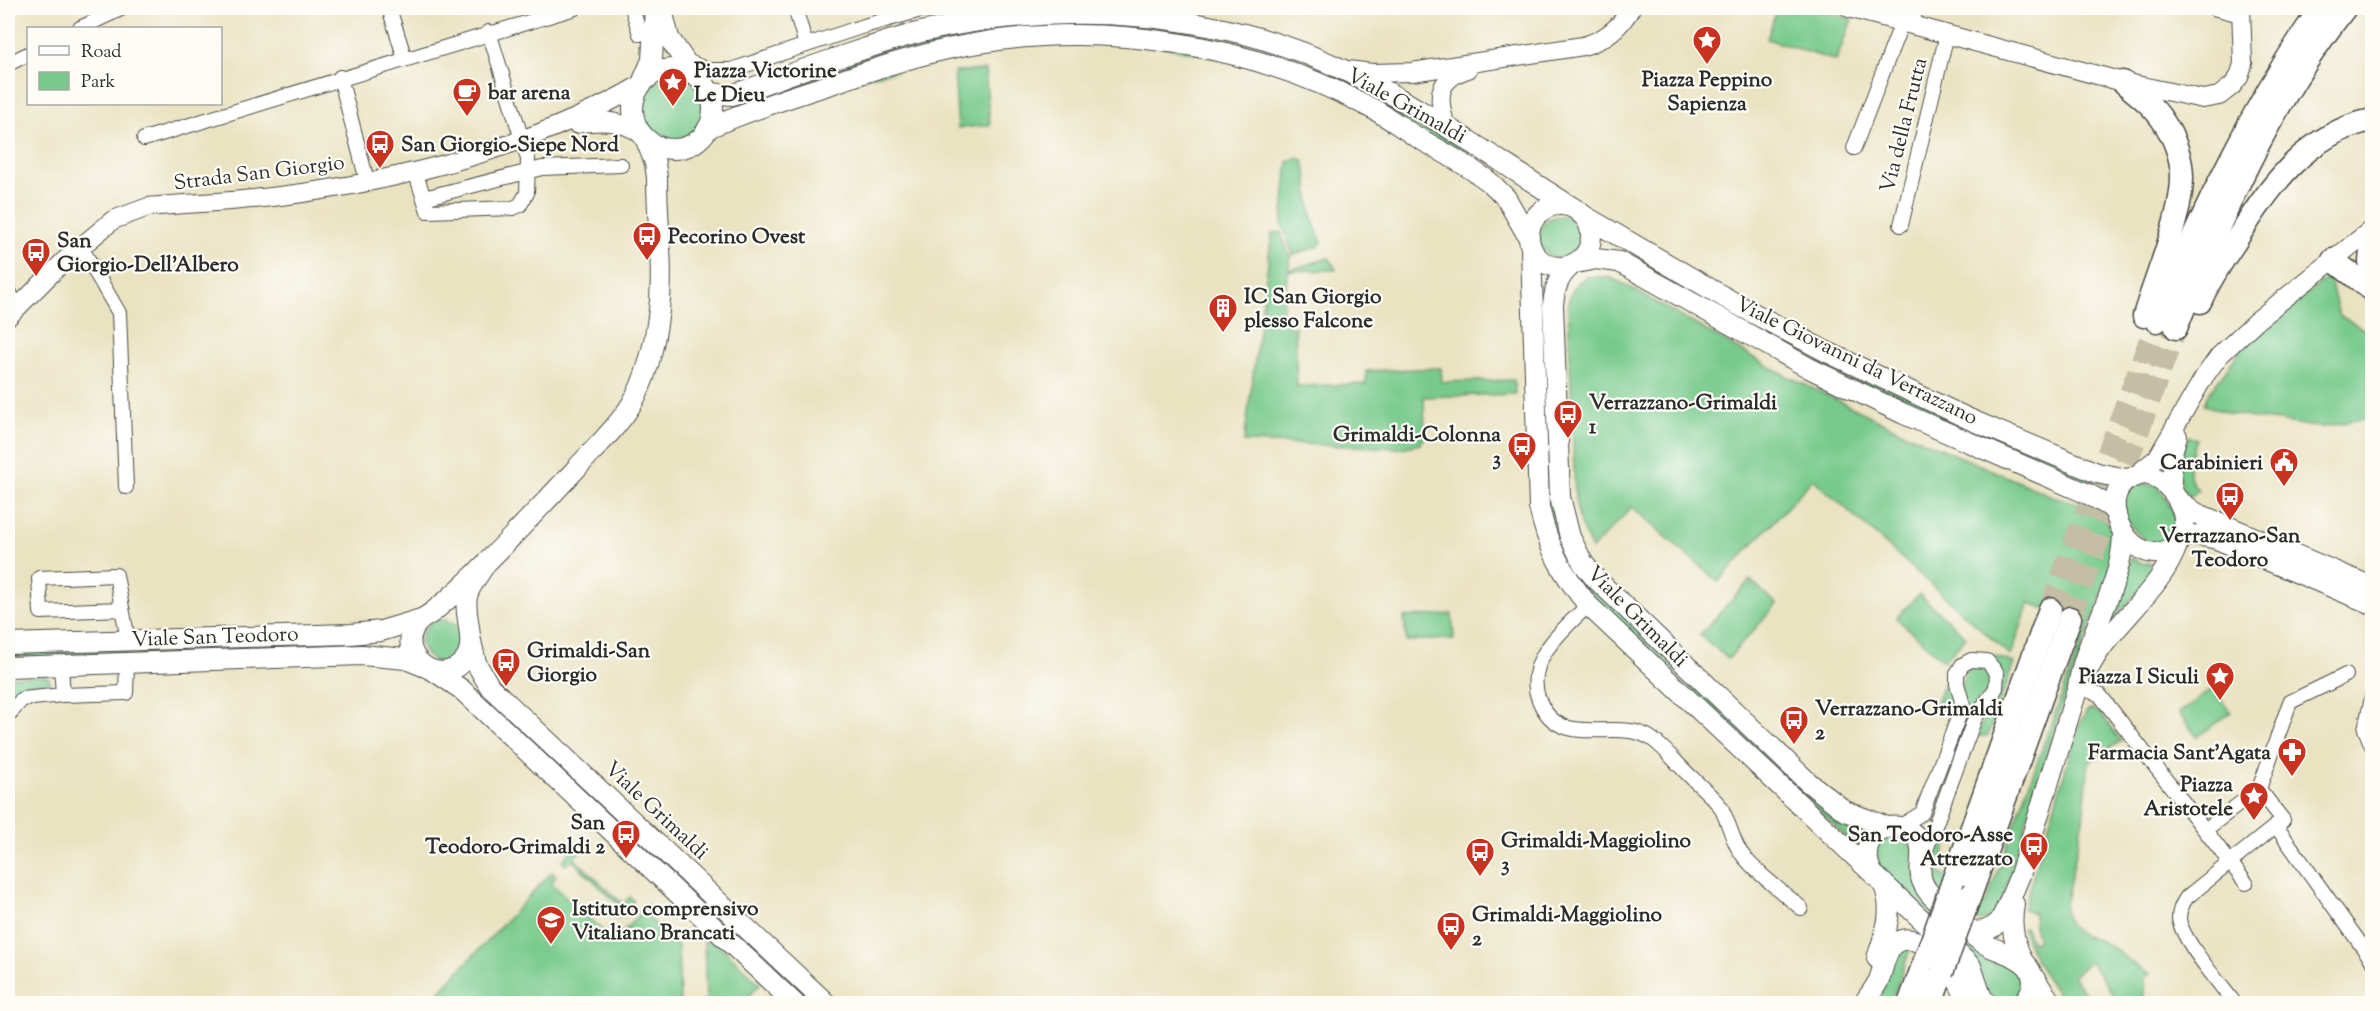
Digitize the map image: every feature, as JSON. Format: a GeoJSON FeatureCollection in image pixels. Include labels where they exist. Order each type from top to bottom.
{"type":"FeatureCollection","features":[{"type":"Feature","properties":{"kind":"main road"},"geometry":{"type":"LineString","coordinates":[[8,644],[351,634],[389,629],[427,616],[444,612],[455,615],[464,623],[470,637],[467,656],[460,665],[450,670],[429,669],[415,658],[411,643],[414,628],[427,616],[485,565],[609,434],[632,404],[641,385],[653,343],[660,295],[650,145],[635,124],[633,104],[652,60],[655,8]]}},
{"type":"Feature","properties":{"kind":"main road"},"geometry":{"type":"LineString","coordinates":[[650,145],[672,149],[688,146],[702,137],[708,128],[713,111],[710,93],[669,38],[662,8]]}},
{"type":"Feature","properties":{"kind":"main road"},"geometry":{"type":"LineString","coordinates":[[2166,324],[2190,241],[2245,149],[2291,50],[2321,8]]}},
{"type":"Feature","properties":{"kind":"main road"},"geometry":{"type":"LineString","coordinates":[[2245,149],[2279,106],[2344,8]]}},
{"type":"Feature","properties":{"kind":"main road"},"geometry":{"type":"LineString","coordinates":[[710,93],[732,95],[873,46],[922,32],[1003,17],[1049,14],[1132,15],[1193,23],[1282,45],[1344,69],[1384,90],[1446,126],[1578,211],[1738,305],[1899,387],[2097,473],[2131,477],[2154,476],[2164,481],[2175,495],[2196,513],[2373,587]]}},
{"type":"Feature","properties":{"kind":"main road","name":"Viale Grimaldi"},"geometry":{"type":"LineString","coordinates":[[708,128],[886,65],[967,45],[1005,39],[1098,36],[1192,45],[1305,78],[1374,109],[1492,184],[1506,198],[1530,243],[1539,507],[1547,542],[1566,577],[1588,605],[1971,966],[1981,996],[1987,1004]]}},
{"type":"Feature","properties":{"kind":"main road"},"geometry":{"type":"LineString","coordinates":[[641,84],[649,76],[667,69],[686,71],[696,76]]}},
{"type":"Feature","properties":{"kind":"main road"},"geometry":{"type":"LineString","coordinates":[[2123,82],[2147,102],[2162,119],[2172,135],[2179,156],[2182,175],[2181,195],[2175,219],[2166,324]]}},
{"type":"Feature","properties":{"kind":"main road"},"geometry":{"type":"LineString","coordinates":[[2166,324],[2204,292],[2220,264],[2282,175],[2301,154],[2326,137],[2373,120]]}},
{"type":"Feature","properties":{"kind":"main road"},"geometry":{"type":"LineString","coordinates":[[1575,264],[1563,267],[1553,266],[1536,256],[1530,243],[1534,220],[1540,213],[1557,206],[1578,211],[1589,225],[1591,239],[1586,253],[1575,264],[1559,277],[1554,304],[1560,497],[1566,525],[1576,551],[1607,592],[1808,782],[1845,811],[1909,830],[1916,836],[1921,845],[1923,858],[1922,880],[1928,893],[1982,943],[2028,969],[2032,989],[2022,1004]]}},
{"type":"Feature","properties":{"kind":"main road"},"geometry":{"type":"LineString","coordinates":[[2373,240],[2370,262],[2373,270]]}},
{"type":"Feature","properties":{"kind":"main road","name":"Viale Giovanni da Verrazzano"},"geometry":{"type":"LineString","coordinates":[[1575,264],[1596,259],[1619,262],[1809,368],[1904,414],[2090,495],[2109,506],[2119,522]]}},
{"type":"Feature","properties":{"kind":"main road"},"geometry":{"type":"LineString","coordinates":[[2334,261],[2373,290]]}},
{"type":"Feature","properties":{"kind":"main road"},"geometry":{"type":"LineString","coordinates":[[1970,932],[1984,931],[2000,921],[2020,875],[2078,687],[2081,668],[2120,559],[2119,522],[2115,500],[2117,491],[2131,477]]}},
{"type":"Feature","properties":{"kind":"main road"},"geometry":{"type":"LineString","coordinates":[[2078,687],[2107,640],[2158,582],[2172,560],[2180,540],[2184,518],[2175,495]]}},
{"type":"Feature","properties":{"kind":"main road"},"geometry":{"type":"LineString","coordinates":[[2119,522],[2137,547],[2150,552],[2168,550],[2180,540],[2199,535],[2217,540],[2373,604]]}},
{"type":"Feature","properties":{"kind":"main road","name":"Viale Grimaldi"},"geometry":{"type":"LineString","coordinates":[[485,565],[468,594],[467,619],[476,663],[490,687],[827,1004]]}},
{"type":"Feature","properties":{"kind":"main road"},"geometry":{"type":"LineString","coordinates":[[1909,1004],[1933,966],[2060,614]]}},
{"type":"Feature","properties":{"kind":"main road","name":"Viale San Teodoro"},"geometry":{"type":"LineString","coordinates":[[8,668],[362,655],[406,659],[429,669],[461,689],[795,1004]]}},
{"type":"Feature","properties":{"kind":"main road"},"geometry":{"type":"LineString","coordinates":[[1863,1004],[1889,924],[1889,901],[1867,854],[1874,835],[1893,827]]}},
{"type":"Feature","properties":{"kind":"main road"},"geometry":{"type":"LineString","coordinates":[[2020,875],[2012,927],[2014,942],[2028,969],[2052,1004]]}},
{"type":"Feature","properties":{"kind":"main road"},"geometry":{"type":"LineString","coordinates":[[1863,1004],[1878,982],[1889,950],[1893,945],[1906,940],[1920,944],[1943,961],[1961,985],[1966,1004]]}},
{"type":"Feature","properties":{"kind":"main road"},"geometry":{"type":"LineString","coordinates":[[1931,1004],[1933,966]]}},
{"type":"Feature","properties":{"kind":"street"},"geometry":{"type":"LineString","coordinates":[[82,27],[107,11],[123,8]]}},
{"type":"Feature","properties":{"kind":"street"},"geometry":{"type":"LineString","coordinates":[[389,8],[405,59]]}},
{"type":"Feature","properties":{"kind":"street"},"geometry":{"type":"LineString","coordinates":[[144,139],[340,77],[575,8]]}},
{"type":"Feature","properties":{"kind":"street"},"geometry":{"type":"LineString","coordinates":[[632,8],[640,34]]}},
{"type":"Feature","properties":{"kind":"street"},"geometry":{"type":"LineString","coordinates":[[795,8],[806,45]]}},
{"type":"Feature","properties":{"kind":"street"},"geometry":{"type":"LineString","coordinates":[[696,76],[731,70],[928,8]]}},
{"type":"Feature","properties":{"kind":"street"},"geometry":{"type":"LineString","coordinates":[[1344,69],[1372,73],[1412,72],[1488,62],[1594,43],[1615,30],[1631,8]]}},
{"type":"Feature","properties":{"kind":"street"},"geometry":{"type":"LineString","coordinates":[[1849,8],[2123,82],[2203,99],[2219,96],[2232,86],[2239,77],[2243,64],[2241,11],[2213,8]]}},
{"type":"Feature","properties":{"kind":"street"},"geometry":{"type":"LineString","coordinates":[[1854,148],[1916,8]]}},
{"type":"Feature","properties":{"kind":"street"},"geometry":{"type":"LineString","coordinates":[[415,171],[428,211],[513,208],[520,205],[527,193],[528,159],[489,32]]}},
{"type":"Feature","properties":{"kind":"street","name":"Via della Frutta"},"geometry":{"type":"LineString","coordinates":[[1901,225],[1947,34]]}},
{"type":"Feature","properties":{"kind":"street"},"geometry":{"type":"LineString","coordinates":[[8,64],[27,54]]}},
{"type":"Feature","properties":{"kind":"street"},"geometry":{"type":"LineString","coordinates":[[684,59],[699,68],[731,70]]}},
{"type":"Feature","properties":{"kind":"street"},"geometry":{"type":"LineString","coordinates":[[1446,126],[1439,99],[1442,88],[1455,73],[1488,62]]}},
{"type":"Feature","properties":{"kind":"street"},"geometry":{"type":"LineString","coordinates":[[340,77],[367,181]]}},
{"type":"Feature","properties":{"kind":"street"},"geometry":{"type":"LineString","coordinates":[[548,129],[608,103],[641,84]]}},
{"type":"Feature","properties":{"kind":"street"},"geometry":{"type":"LineString","coordinates":[[548,129],[608,120],[629,125],[650,145]]}},
{"type":"Feature","properties":{"kind":"street","name":"Strada San Giorgio"},"geometry":{"type":"LineString","coordinates":[[12,313],[81,247],[113,220],[148,207],[280,196],[367,181],[415,171],[548,129]]}},
{"type":"Feature","properties":{"kind":"street"},"geometry":{"type":"LineString","coordinates":[[424,198],[542,168],[621,165]]}},
{"type":"Feature","properties":{"kind":"street"},"geometry":{"type":"LineString","coordinates":[[2131,477],[2157,458],[2190,400],[2219,356],[2236,338],[2373,229]]}},
{"type":"Feature","properties":{"kind":"street"},"geometry":{"type":"LineString","coordinates":[[81,247],[119,313],[126,487]]}},
{"type":"Feature","properties":{"kind":"street"},"geometry":{"type":"LineString","coordinates":[[8,289],[12,313]]}},
{"type":"Feature","properties":{"kind":"street"},"geometry":{"type":"LineString","coordinates":[[2175,495],[2172,456],[2190,400]]}},
{"type":"Feature","properties":{"kind":"street"},"geometry":{"type":"LineString","coordinates":[[122,609],[41,612],[39,578],[116,575],[128,640]]}},
{"type":"Feature","properties":{"kind":"street"},"geometry":{"type":"LineString","coordinates":[[1588,605],[1548,646],[1541,658],[1535,677],[1542,707],[1557,722],[1566,727],[1578,730],[1632,731],[1653,740],[1719,805],[1731,826],[1738,848],[1746,859],[1800,908]]}},
{"type":"Feature","properties":{"kind":"street"},"geometry":{"type":"LineString","coordinates":[[1893,827],[1922,813],[1962,705],[1956,679],[1959,669],[1971,660],[1987,661],[1997,673],[1996,688],[1975,717],[1923,858]]}},
{"type":"Feature","properties":{"kind":"street"},"geometry":{"type":"LineString","coordinates":[[8,716],[22,699],[126,693],[127,664]]}},
{"type":"Feature","properties":{"kind":"street"},"geometry":{"type":"LineString","coordinates":[[61,666],[63,695]]}},
{"type":"Feature","properties":{"kind":"street"},"geometry":{"type":"LineString","coordinates":[[2205,830],[2259,789],[2290,702],[2346,675]]}},
{"type":"Feature","properties":{"kind":"street"},"geometry":{"type":"LineString","coordinates":[[2078,687],[2099,694],[2246,883]]}},
{"type":"Feature","properties":{"kind":"street"},"geometry":{"type":"LineString","coordinates":[[2373,697],[2365,729],[2373,746]]}},
{"type":"Feature","properties":{"kind":"street"},"geometry":{"type":"LineString","coordinates":[[2235,1004],[2183,933],[2179,916],[2181,905],[2187,897],[2283,820],[2259,789]]}},
{"type":"Feature","properties":{"kind":"street"},"geometry":{"type":"LineString","coordinates":[[2276,826],[2373,960]]}},
{"type":"Feature","properties":{"kind":"green space"},"geometry":{"type":"Polygon","coordinates":[[[1777,8],[1811,8],[1852,19],[1836,61],[1767,39],[1777,8]]]}},
{"type":"Feature","properties":{"kind":"green space"},"geometry":{"type":"Polygon","coordinates":[[[1044,21],[1168,27],[1265,49],[1338,75],[1403,108],[1472,154],[1469,158],[1335,82],[1078,29],[742,106],[738,103],[870,55],[937,36],[1044,21]]]}},
{"type":"Feature","properties":{"kind":"green space"},"geometry":{"type":"Polygon","coordinates":[[[985,70],[990,125],[958,128],[954,72],[985,70]]]}},
{"type":"Feature","properties":{"kind":"green space"},"geometry":{"type":"Polygon","coordinates":[[[667,77],[679,77],[696,86],[703,97],[705,109],[703,121],[696,132],[679,141],[667,141],[655,136],[646,127],[641,115],[641,103],[646,91],[655,82],[667,77]]]}},
{"type":"Feature","properties":{"kind":"green space"},"geometry":{"type":"Polygon","coordinates":[[[1298,158],[1303,160],[1305,165],[1312,214],[1322,242],[1319,246],[1293,255],[1282,223],[1288,162],[1298,158]]]}},
{"type":"Feature","properties":{"kind":"green space"},"geometry":{"type":"Polygon","coordinates":[[[1560,216],[1568,217],[1575,222],[1580,229],[1580,245],[1575,252],[1568,257],[1560,258],[1552,257],[1545,252],[1540,245],[1539,237],[1540,229],[1545,222],[1552,217],[1560,216]]]}},
{"type":"Feature","properties":{"kind":"green space"},"geometry":{"type":"Polygon","coordinates":[[[1281,232],[1290,257],[1289,270],[1329,258],[1336,270],[1288,271],[1281,321],[1288,321],[1288,327],[1295,327],[1297,386],[1366,384],[1366,371],[1441,368],[1442,382],[1514,380],[1515,394],[1424,397],[1425,437],[1420,444],[1401,448],[1244,442],[1272,233],[1281,232]]]}},
{"type":"Feature","properties":{"kind":"green space"},"geometry":{"type":"Polygon","coordinates":[[[1639,257],[2112,484],[2108,496],[1812,361],[1636,262],[1639,257]]]}},
{"type":"Feature","properties":{"kind":"green space"},"geometry":{"type":"Polygon","coordinates":[[[2329,276],[2339,315],[2372,334],[2372,421],[2352,420],[2330,426],[2313,426],[2234,414],[2204,404],[2207,396],[2242,348],[2329,276]]]}},
{"type":"Feature","properties":{"kind":"green space"},"geometry":{"type":"Polygon","coordinates":[[[1588,277],[1608,277],[1620,282],[1779,372],[1905,433],[2052,496],[2092,507],[2107,519],[2113,537],[2114,560],[2059,715],[1999,911],[1986,920],[1978,921],[1949,898],[1935,883],[1932,868],[1939,839],[1949,815],[1955,818],[1938,871],[1985,905],[2088,623],[2029,603],[2011,656],[1813,479],[1718,582],[1632,507],[1592,549],[1580,524],[1575,499],[1568,304],[1574,287],[1588,277]]]}},
{"type":"Feature","properties":{"kind":"green space"},"geometry":{"type":"Polygon","coordinates":[[[1544,280],[1546,285],[1552,486],[1563,541],[1789,776],[1788,778],[1785,778],[1580,584],[1548,519],[1541,281],[1544,280]]]}},
{"type":"Feature","properties":{"kind":"green space"},"geometry":{"type":"Polygon","coordinates":[[[2189,436],[2197,439],[2190,458],[2189,471],[2193,484],[2198,490],[2190,497],[2184,491],[2179,475],[2183,451],[2189,436]]]}},
{"type":"Feature","properties":{"kind":"green space"},"geometry":{"type":"Polygon","coordinates":[[[2142,483],[2158,486],[2170,506],[2175,519],[2168,541],[2149,544],[2127,519],[2122,504],[2124,496],[2130,488],[2142,483]]]}},
{"type":"Feature","properties":{"kind":"green space"},"geometry":{"type":"Polygon","coordinates":[[[2131,558],[2142,563],[2162,564],[2104,630],[2131,558]]]}},
{"type":"Feature","properties":{"kind":"green space"},"geometry":{"type":"Polygon","coordinates":[[[1750,580],[1777,604],[1728,659],[1700,635],[1750,580]]]}},
{"type":"Feature","properties":{"kind":"green space"},"geometry":{"type":"Polygon","coordinates":[[[1919,594],[1966,637],[1944,661],[1896,618],[1919,594]]]}},
{"type":"Feature","properties":{"kind":"green space"},"geometry":{"type":"Polygon","coordinates":[[[1452,614],[1454,639],[1406,641],[1404,617],[1452,614]]]}},
{"type":"Feature","properties":{"kind":"green space"},"geometry":{"type":"Polygon","coordinates":[[[442,620],[457,626],[463,641],[457,656],[442,662],[427,656],[421,641],[427,626],[442,620]]]}},
{"type":"Feature","properties":{"kind":"green space"},"geometry":{"type":"Polygon","coordinates":[[[340,642],[341,647],[8,659],[8,652],[340,642]]]}},
{"type":"Feature","properties":{"kind":"green space"},"geometry":{"type":"Polygon","coordinates":[[[1994,656],[2014,663],[1988,736],[1976,736],[1991,706],[2001,669],[1993,659],[1994,656]]]}},
{"type":"Feature","properties":{"kind":"green space"},"geometry":{"type":"Polygon","coordinates":[[[1972,666],[1982,666],[1992,676],[1989,690],[1973,707],[1966,728],[1961,727],[1961,694],[1964,678],[1972,666]]]}},
{"type":"Feature","properties":{"kind":"green space"},"geometry":{"type":"Polygon","coordinates":[[[45,676],[49,678],[51,688],[21,691],[8,706],[8,677],[45,676]]]}},
{"type":"Feature","properties":{"kind":"green space"},"geometry":{"type":"Polygon","coordinates":[[[1944,682],[1951,684],[1956,701],[1952,711],[1947,713],[1934,708],[1944,682]]]}},
{"type":"Feature","properties":{"kind":"green space"},"geometry":{"type":"Polygon","coordinates":[[[2213,688],[2231,712],[2197,737],[2179,713],[2213,688]]]}},
{"type":"Feature","properties":{"kind":"green space"},"geometry":{"type":"Polygon","coordinates":[[[488,696],[817,1003],[806,1003],[484,700],[488,696]]]}},
{"type":"Feature","properties":{"kind":"green space"},"geometry":{"type":"Polygon","coordinates":[[[2087,711],[2099,712],[2121,741],[2089,762],[2083,820],[2065,905],[2067,920],[2074,930],[2108,945],[2150,974],[2142,980],[2146,984],[2142,1003],[2119,1003],[2090,961],[2073,976],[2092,1003],[2064,1003],[2035,958],[2022,928],[2026,928],[2032,943],[2038,940],[2034,927],[2034,913],[2023,909],[2080,722],[2087,711]]]}},
{"type":"Feature","properties":{"kind":"green space"},"geometry":{"type":"Polygon","coordinates":[[[1798,783],[1868,830],[1859,850],[1795,787],[1798,783]]]}},
{"type":"Feature","properties":{"kind":"green space"},"geometry":{"type":"Polygon","coordinates":[[[1894,835],[1909,844],[1913,871],[2023,973],[2024,984],[2018,997],[2008,1001],[1993,998],[1880,868],[1877,847],[1887,837],[1894,835]]]}},
{"type":"Feature","properties":{"kind":"green space"},"geometry":{"type":"Polygon","coordinates":[[[574,848],[579,852],[574,858],[623,904],[630,897],[633,900],[633,906],[623,916],[617,918],[613,915],[621,907],[572,860],[566,865],[562,861],[574,848]]]}},
{"type":"Feature","properties":{"kind":"green space","name":"Istituto comprensivo Vitaliano Brancati"},"geometry":{"type":"Polygon","coordinates":[[[552,872],[556,876],[551,883],[608,936],[615,928],[621,934],[648,905],[654,910],[648,917],[678,946],[680,1003],[439,1003],[438,993],[552,872]]]}},
{"type":"Feature","properties":{"kind":"green space"},"geometry":{"type":"Polygon","coordinates":[[[708,934],[760,984],[742,1003],[706,1003],[704,937],[708,934]]]}},
{"type":"Feature","properties":{"kind":"green space"},"geometry":{"type":"Polygon","coordinates":[[[1912,944],[1891,1003],[1874,1004],[1892,954],[1912,944]]]}},
{"type":"Feature","properties":{"kind":"tunnel"},"geometry":{"type":"LineString","coordinates":[[2050,609],[2157,321]]}},
{"type":"Feature","properties":{"kind":"tunnel"},"geometry":{"type":"LineString","coordinates":[[2070,618],[2176,328]]}},
{"type":"Feature","properties":{"kind":"place","name":"Piazza Peppino Sapienza"},"geometry":{"type":"Point","coordinates":[1707,66]}},
{"type":"Feature","properties":{"kind":"place","name":"Piazza Victorine Le Dieu"},"geometry":{"type":"Point","coordinates":[673,108]}},
{"type":"Feature","properties":{"kind":"place","name":"bar arena"},"geometry":{"type":"Point","coordinates":[467,118]}},
{"type":"Feature","properties":{"kind":"place","name":"San Giorgio-Siepe Nord"},"geometry":{"type":"Point","coordinates":[380,170]}},
{"type":"Feature","properties":{"kind":"place","name":"Pecorino Ovest"},"geometry":{"type":"Point","coordinates":[647,262]}},
{"type":"Feature","properties":{"kind":"place","name":"San Giorgio-Dell'Albero"},"geometry":{"type":"Point","coordinates":[36,278]}},
{"type":"Feature","properties":{"kind":"place","name":"IC San Giorgio plesso Falcone"},"geometry":{"type":"Point","coordinates":[1223,334]}},
{"type":"Feature","properties":{"kind":"place","name":"Verrazzano-Grimaldi 1"},"geometry":{"type":"Point","coordinates":[1568,440]}},
{"type":"Feature","properties":{"kind":"place","name":"Grimaldi-Colonna 3"},"geometry":{"type":"Point","coordinates":[1522,472]}},
{"type":"Feature","properties":{"kind":"place","name":"Carabinieri"},"geometry":{"type":"Point","coordinates":[2284,488]}},
{"type":"Feature","properties":{"kind":"place","name":"Verrazzano-San Teodoro"},"geometry":{"type":"Point","coordinates":[2230,522]}},
{"type":"Feature","properties":{"kind":"place","name":"Grimaldi-San Giorgio"},"geometry":{"type":"Point","coordinates":[506,688]}},
{"type":"Feature","properties":{"kind":"place","name":"Piazza I Siculi"},"geometry":{"type":"Point","coordinates":[2220,702]}},
{"type":"Feature","properties":{"kind":"place","name":"Verrazzano-Grimaldi 2"},"geometry":{"type":"Point","coordinates":[1794,746]}},
{"type":"Feature","properties":{"kind":"place","name":"Farmacia Sant'Agata"},"geometry":{"type":"Point","coordinates":[2292,778]}},
{"type":"Feature","properties":{"kind":"place","name":"Piazza Aristotele"},"geometry":{"type":"Point","coordinates":[2254,822]}},
{"type":"Feature","properties":{"kind":"place","name":"San Teodoro-Grimaldi 2"},"geometry":{"type":"Point","coordinates":[626,860]}},
{"type":"Feature","properties":{"kind":"place","name":"San Teodoro-Asse Attrezzato"},"geometry":{"type":"Point","coordinates":[2034,872]}},
{"type":"Feature","properties":{"kind":"place","name":"Grimaldi-Maggiolino 3"},"geometry":{"type":"Point","coordinates":[1480,878]}},
{"type":"Feature","properties":{"kind":"place","name":"Istituto comprensivo Vitaliano Brancati"},"geometry":{"type":"Point","coordinates":[551,946]}},
{"type":"Feature","properties":{"kind":"place","name":"Grimaldi-Maggiolino 2"},"geometry":{"type":"Point","coordinates":[1451,952]}}]}
